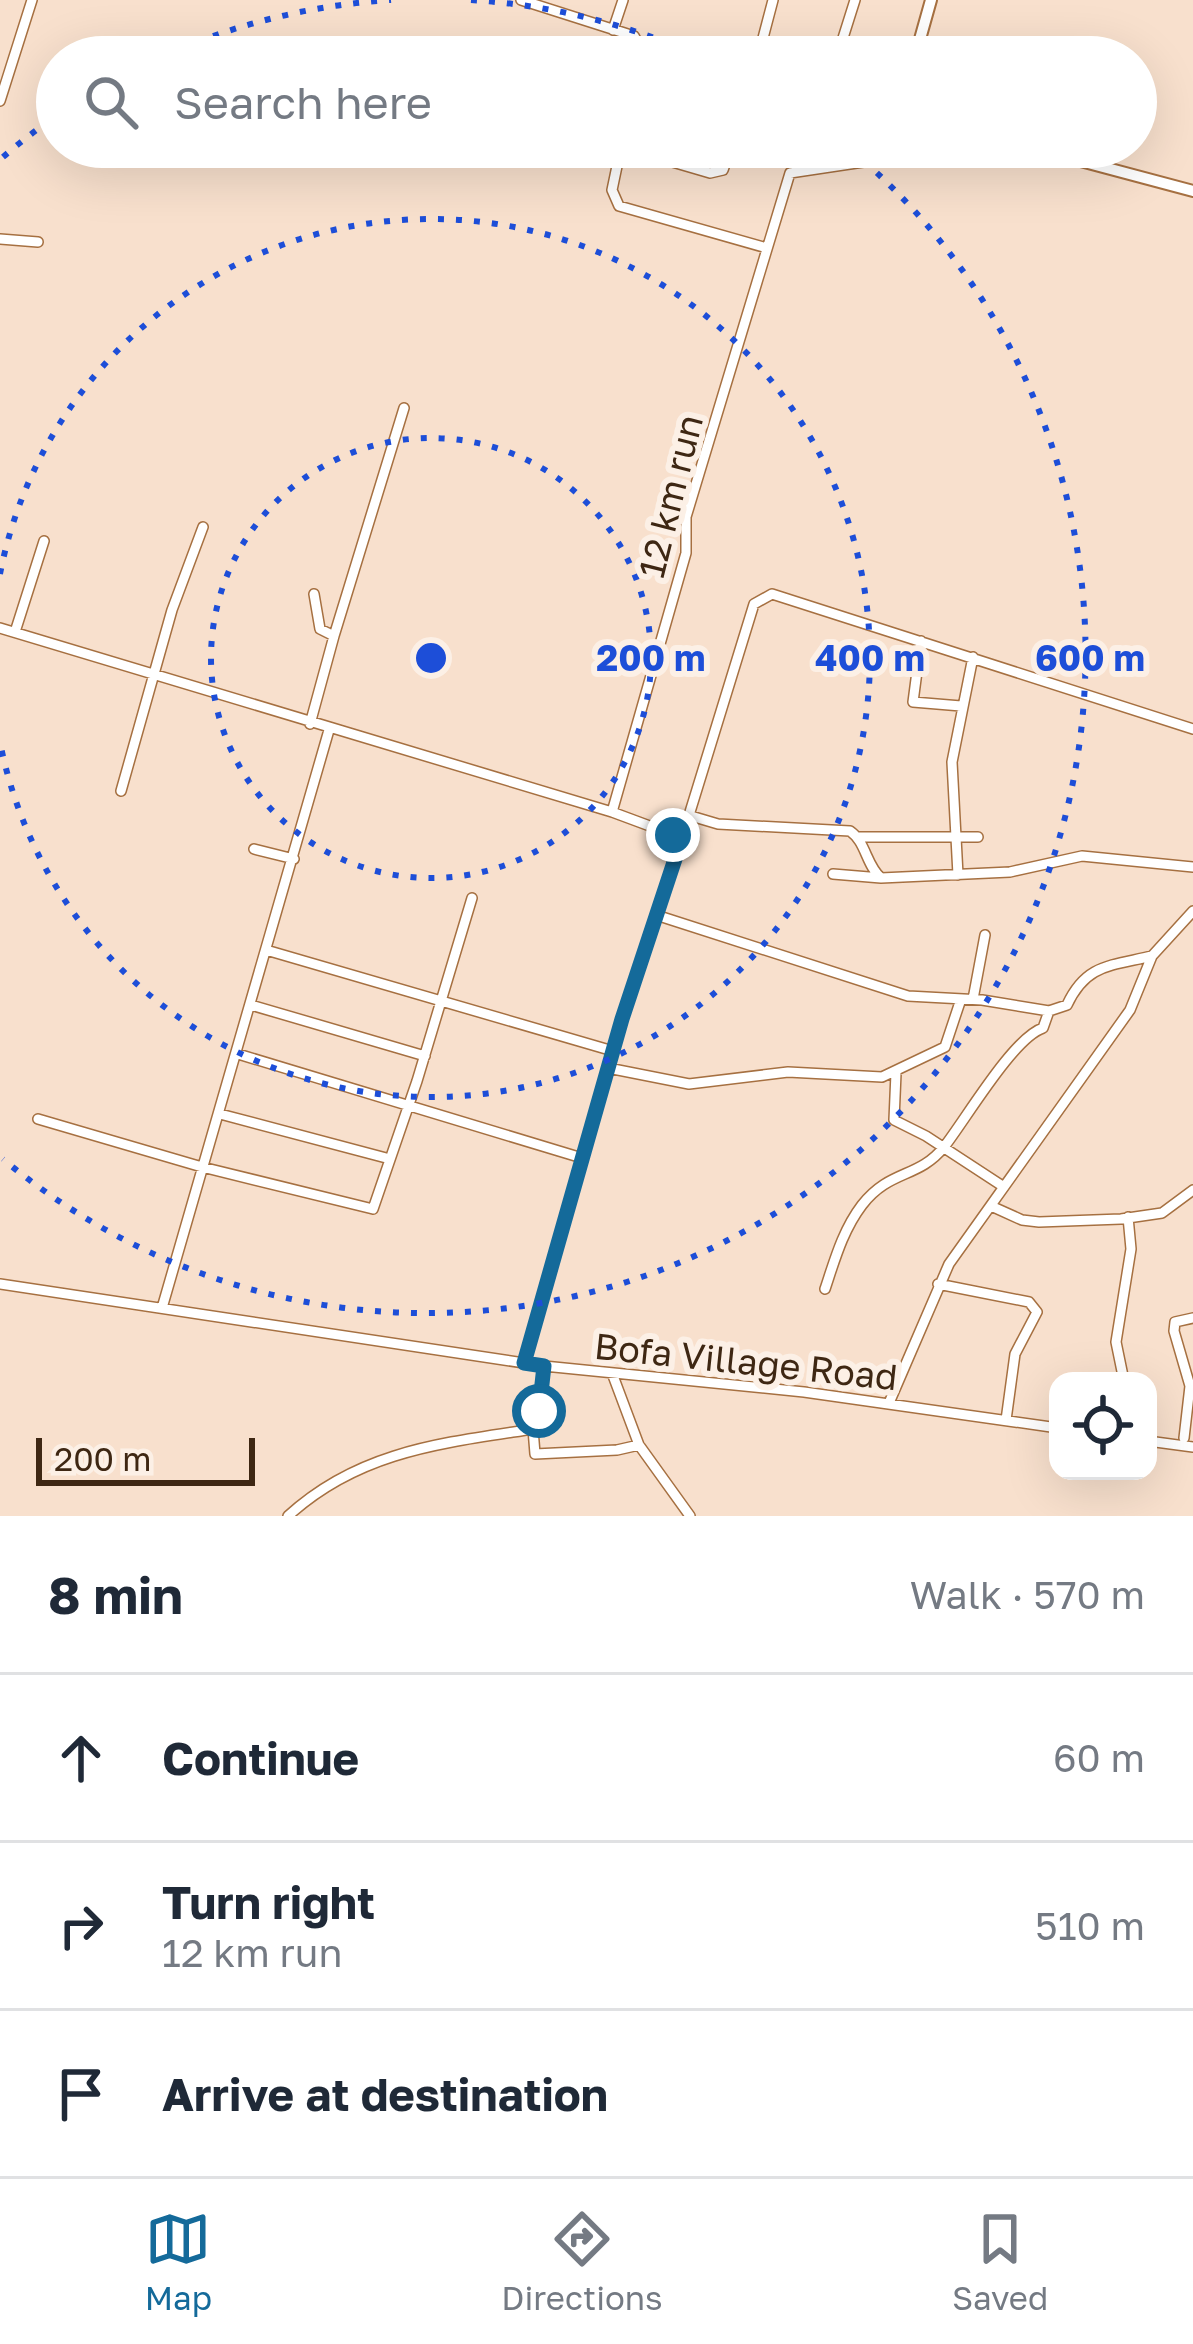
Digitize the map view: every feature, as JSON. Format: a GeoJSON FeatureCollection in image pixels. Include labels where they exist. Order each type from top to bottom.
{"type":"FeatureCollection","features":[{"type":"Feature","properties":{"kind":"street"},"geometry":{"type":"LineString","coordinates":[[0,101],[32,0]]}},
{"type":"Feature","properties":{"kind":"street"},"geometry":{"type":"LineString","coordinates":[[521,0],[634,36]]}},
{"type":"Feature","properties":{"kind":"street"},"geometry":{"type":"LineString","coordinates":[[613,30],[623,0]]}},
{"type":"Feature","properties":{"kind":"street"},"geometry":{"type":"LineString","coordinates":[[764,36],[773,0]]}},
{"type":"Feature","properties":{"kind":"street"},"geometry":{"type":"LineString","coordinates":[[844,36],[855,0]]}},
{"type":"Feature","properties":{"kind":"street"},"geometry":{"type":"LineString","coordinates":[[921,36],[931,0]]}},
{"type":"Feature","properties":{"kind":"street"},"geometry":{"type":"LineString","coordinates":[[616,168],[611,190],[619,206],[767,248]]}},
{"type":"Feature","properties":{"kind":"street","name":"12 km run"},"geometry":{"type":"LineString","coordinates":[[612,812],[686,554],[686,517],[790,173],[823,168]]}},
{"type":"Feature","properties":{"kind":"street"},"geometry":{"type":"LineString","coordinates":[[1107,168],[1193,191]]}},
{"type":"Feature","properties":{"kind":"street"},"geometry":{"type":"LineString","coordinates":[[0,239],[38,242]]}},
{"type":"Feature","properties":{"kind":"street"},"geometry":{"type":"LineString","coordinates":[[310,724],[404,408]]}},
{"type":"Feature","properties":{"kind":"street"},"geometry":{"type":"LineString","coordinates":[[121,791],[153,675],[203,527]]}},
{"type":"Feature","properties":{"kind":"street"},"geometry":{"type":"LineString","coordinates":[[15,632],[44,541]]}},
{"type":"Feature","properties":{"kind":"street"},"geometry":{"type":"LineString","coordinates":[[314,594],[320,629],[334,636]]}},
{"type":"Feature","properties":{"kind":"street"},"geometry":{"type":"LineString","coordinates":[[524,1363],[613,1051],[691,817],[754,604],[772,594],[1193,729]]}},
{"type":"Feature","properties":{"kind":"street"},"geometry":{"type":"LineString","coordinates":[[0,628],[612,812],[682,838]]}},
{"type":"Feature","properties":{"kind":"street"},"geometry":{"type":"LineString","coordinates":[[921,641],[913,702],[961,706]]}},
{"type":"Feature","properties":{"kind":"street"},"geometry":{"type":"LineString","coordinates":[[958,875],[952,762],[973,657]]}},
{"type":"Feature","properties":{"kind":"street"},"geometry":{"type":"LineString","coordinates":[[162,1308],[328,730]]}},
{"type":"Feature","properties":{"kind":"street"},"geometry":{"type":"LineString","coordinates":[[691,817],[718,824],[850,831],[881,878]]}},
{"type":"Feature","properties":{"kind":"street"},"geometry":{"type":"LineString","coordinates":[[858,837],[978,837]]}},
{"type":"Feature","properties":{"kind":"street"},"geometry":{"type":"LineString","coordinates":[[254,849],[294,859]]}},
{"type":"Feature","properties":{"kind":"street"},"geometry":{"type":"LineString","coordinates":[[832,874],[881,878],[1010,872],[1082,856],[1193,867]]}},
{"type":"Feature","properties":{"kind":"street"},"geometry":{"type":"LineString","coordinates":[[38,1119],[202,1167],[374,1209],[472,898]]}},
{"type":"Feature","properties":{"kind":"street"},"geometry":{"type":"LineString","coordinates":[[889,1402],[938,1284],[1130,1010],[1152,956],[1193,911]]}},
{"type":"Feature","properties":{"kind":"street"},"geometry":{"type":"LineString","coordinates":[[656,915],[908,996],[974,999],[1048,1011],[1066,1006],[1076,984],[1094,970],[1152,956]]}},
{"type":"Feature","properties":{"kind":"street"},"geometry":{"type":"LineString","coordinates":[[974,999],[985,935]]}},
{"type":"Feature","properties":{"kind":"street"},"geometry":{"type":"LineString","coordinates":[[266,950],[613,1051]]}},
{"type":"Feature","properties":{"kind":"street"},"geometry":{"type":"LineString","coordinates":[[608,1068],[689,1084],[788,1072],[882,1077],[945,1047],[961,999]]}},
{"type":"Feature","properties":{"kind":"street"},"geometry":{"type":"LineString","coordinates":[[250,1005],[425,1056]]}},
{"type":"Feature","properties":{"kind":"street"},"geometry":{"type":"LineString","coordinates":[[825,1289],[843,1234],[870,1195],[881,1183],[924,1167],[943,1149],[1019,1043],[1043,1028],[1048,1011]]}},
{"type":"Feature","properties":{"kind":"street"},"geometry":{"type":"LineString","coordinates":[[238,1054],[582,1158]]}},
{"type":"Feature","properties":{"kind":"street"},"geometry":{"type":"LineString","coordinates":[[896,1072],[895,1120],[1004,1187]]}},
{"type":"Feature","properties":{"kind":"street"},"geometry":{"type":"LineString","coordinates":[[220,1114],[390,1159]]}},
{"type":"Feature","properties":{"kind":"street"},"geometry":{"type":"LineString","coordinates":[[991,1206],[1039,1222],[1128,1217],[1162,1213],[1193,1190]]}},
{"type":"Feature","properties":{"kind":"street"},"geometry":{"type":"LineString","coordinates":[[1122,1372],[1116,1342],[1131,1249],[1128,1217]]}},
{"type":"Feature","properties":{"kind":"street","name":"Bofa Village Road"},"geometry":{"type":"LineString","coordinates":[[0,1284],[544,1366],[889,1402],[1049,1427]]}},
{"type":"Feature","properties":{"kind":"street"},"geometry":{"type":"LineString","coordinates":[[938,1284],[1029,1302],[1037,1312],[1015,1354],[1006,1420]]}},
{"type":"Feature","properties":{"kind":"street"},"geometry":{"type":"LineString","coordinates":[[1184,1438],[1190,1386],[1174,1330],[1175,1322],[1193,1318]]}},
{"type":"Feature","properties":{"kind":"street"},"geometry":{"type":"LineString","coordinates":[[544,1366],[538,1423],[533,1430],[535,1454],[639,1445]]}},
{"type":"Feature","properties":{"kind":"street"},"geometry":{"type":"LineString","coordinates":[[613,1373],[639,1445],[690,1516]]}},
{"type":"Feature","properties":{"kind":"street"},"geometry":{"type":"LineString","coordinates":[[288,1516],[374,1460],[533,1430]]}},
{"type":"Feature","properties":{"kind":"street"},"geometry":{"type":"LineString","coordinates":[[1157,1442],[1193,1447]]}},
{"type":"Feature","properties":{"kind":"route"},"geometry":{"type":"LineString","coordinates":[[539,1411],[544,1366],[524,1363],[622,1019],[682,838],[673,835]]}}]}
